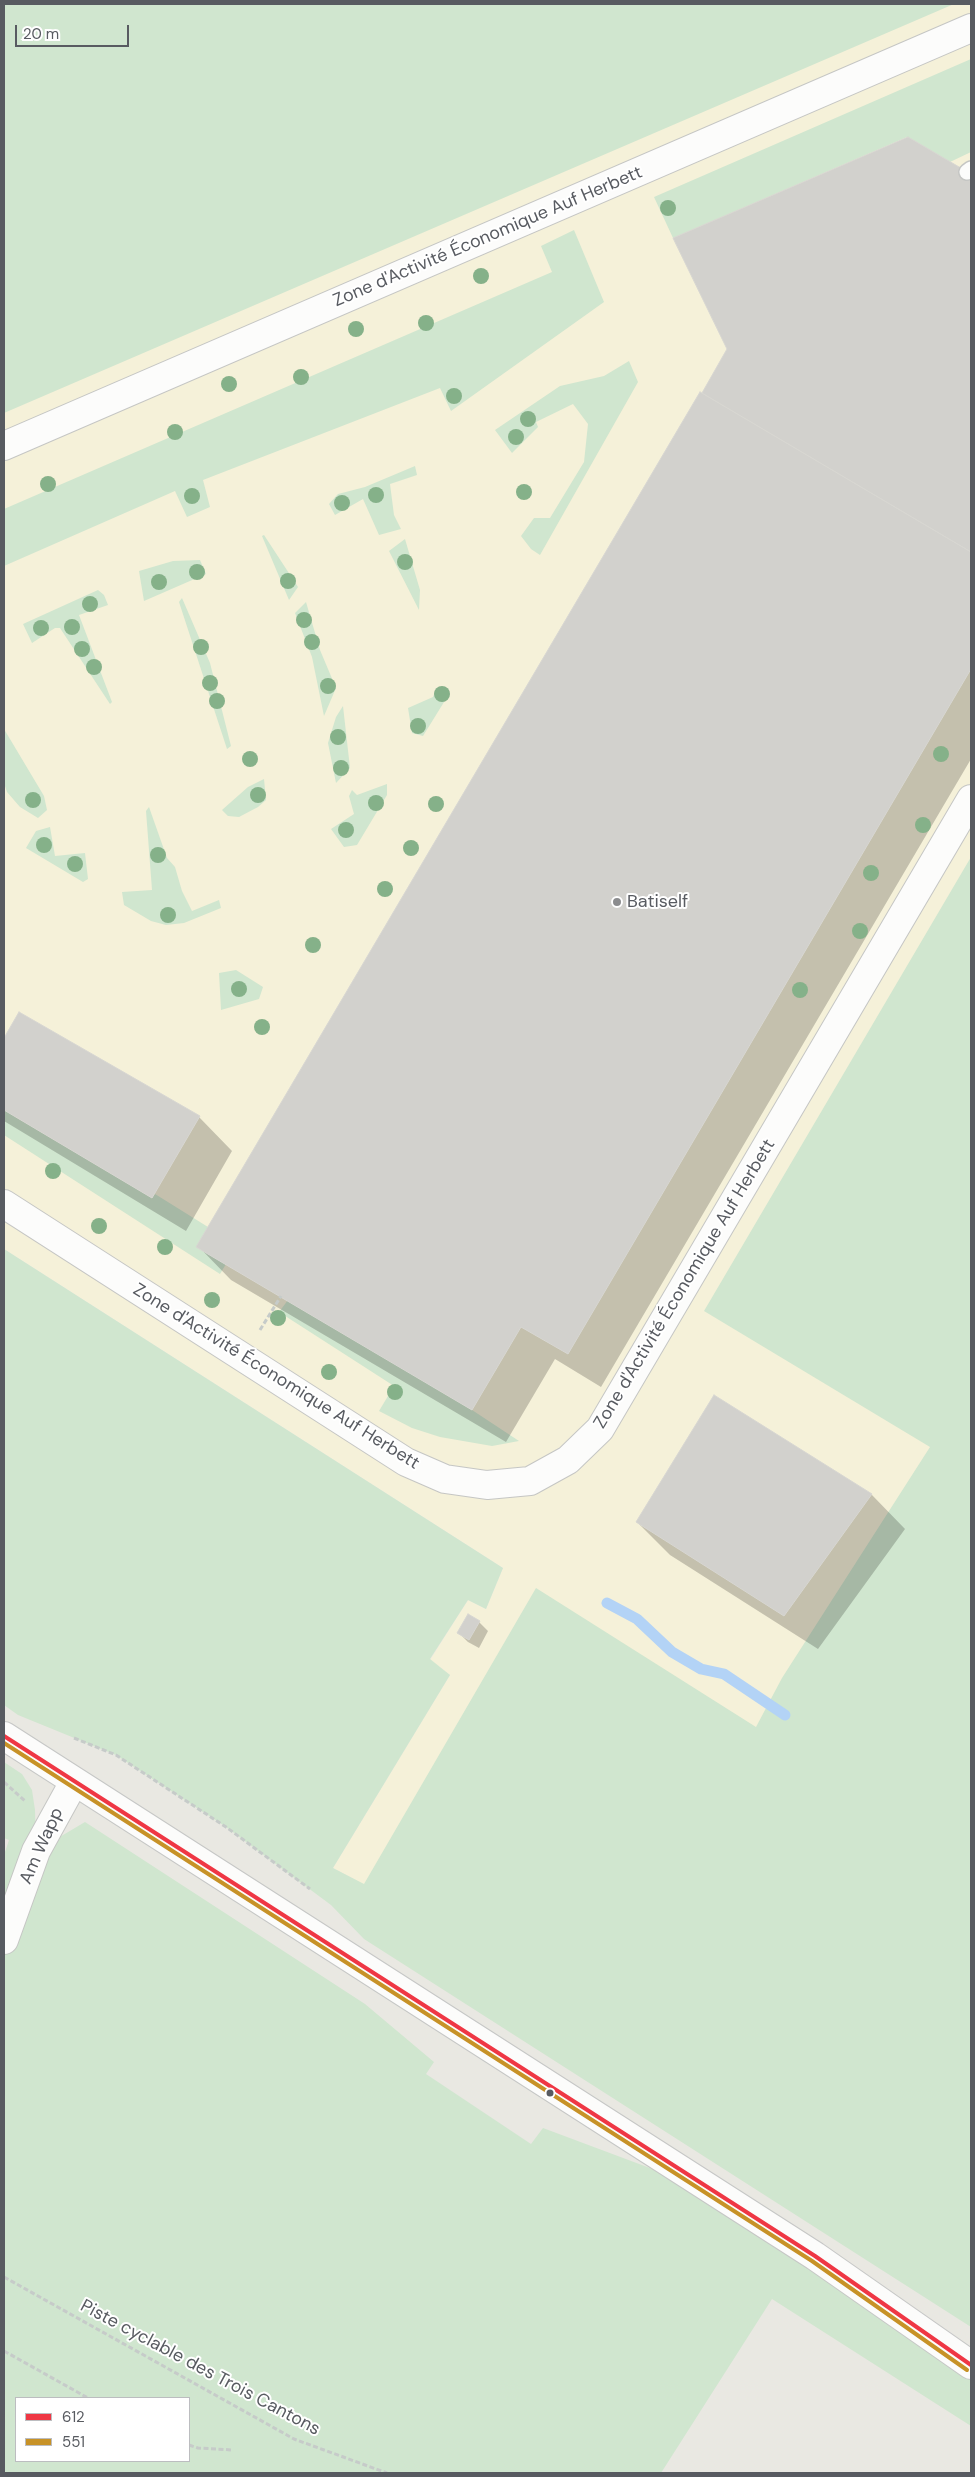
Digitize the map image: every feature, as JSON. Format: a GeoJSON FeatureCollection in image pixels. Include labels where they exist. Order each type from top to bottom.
{"type":"FeatureCollection","features":[{"type":"Feature","properties":{"kind":"street","name":"Zone d'Activité Économique Auf Herbett"},"geometry":{"type":"LineString","coordinates":[[4,446],[971,28]]}},
{"type":"Feature","properties":{"kind":"street","name":"Zone d'Activité Économique Auf Herbett"},"geometry":{"type":"LineString","coordinates":[[4,1204],[406,1462],[445,1479],[487,1485],[530,1481],[568,1460],[605,1422],[971,799]]}},
{"type":"Feature","properties":{"kind":"street"},"geometry":{"type":"LineString","coordinates":[[4,1736],[815,2256],[971,2365]]}},
{"type":"Feature","properties":{"kind":"street","name":"Am Wapp"},"geometry":{"type":"LineString","coordinates":[[4,1940],[36,1851],[74,1782]]}},
{"type":"Feature","properties":{"kind":"path","name":"Piste cyclable des Trois Cantons"},"geometry":{"type":"LineString","coordinates":[[4,2277],[294,2439],[387,2473]]}},
{"type":"Feature","properties":{"kind":"path"},"geometry":{"type":"LineString","coordinates":[[4,2351],[86,2397]]}},
{"type":"Feature","properties":{"kind":"path"},"geometry":{"type":"LineString","coordinates":[[190,2445],[198,2448],[232,2450]]}},
{"type":"Feature","properties":{"kind":"shaded area"},"geometry":{"type":"Polygon","coordinates":[[[4,4],[971,4],[971,1532],[659,2075],[363,1884],[333,1868],[450,1675],[430,1660],[468,1600],[486,1609],[503,1568],[4,1249],[4,4]]]}},
{"type":"Feature","properties":{"kind":"green space"},"geometry":{"type":"Polygon","coordinates":[[[4,4],[954,4],[4,413],[4,4]]]}},
{"type":"Feature","properties":{"kind":"green space"},"geometry":{"type":"Polygon","coordinates":[[[971,59],[971,152],[950,162],[907,137],[673,238],[654,197],[971,59]]]}},
{"type":"Feature","properties":{"kind":"green space"},"geometry":{"type":"Polygon","coordinates":[[[574,230],[604,302],[451,411],[440,388],[203,480],[210,507],[187,517],[175,491],[4,566],[4,509],[552,272],[541,246],[574,230]]]}},
{"type":"Feature","properties":{"kind":"green space"},"geometry":{"type":"Polygon","coordinates":[[[629,361],[638,382],[540,555],[531,549],[521,536],[534,518],[550,518],[584,462],[588,424],[573,404],[536,422],[538,427],[512,453],[495,430],[560,386],[604,376],[629,361]]]}},
{"type":"Feature","properties":{"kind":"green space"},"geometry":{"type":"Polygon","coordinates":[[[415,466],[417,475],[390,484],[394,515],[401,529],[379,535],[363,499],[335,515],[329,504],[338,494],[365,487],[415,466]]]}},
{"type":"Feature","properties":{"kind":"green space"},"geometry":{"type":"Polygon","coordinates":[[[264,535],[298,587],[289,600],[262,536],[264,535]]]}},
{"type":"Feature","properties":{"kind":"green space"},"geometry":{"type":"Polygon","coordinates":[[[405,539],[420,590],[419,610],[389,551],[405,539]]]}},
{"type":"Feature","properties":{"kind":"green space"},"geometry":{"type":"Polygon","coordinates":[[[200,560],[206,574],[144,601],[139,571],[173,561],[200,560]]]}},
{"type":"Feature","properties":{"kind":"green space"},"geometry":{"type":"Polygon","coordinates":[[[98,590],[104,595],[108,605],[79,615],[112,702],[110,704],[60,628],[55,628],[32,643],[23,624],[98,590]]]}},
{"type":"Feature","properties":{"kind":"green space"},"geometry":{"type":"Polygon","coordinates":[[[182,598],[210,663],[231,746],[227,749],[179,602],[182,598]]]}},
{"type":"Feature","properties":{"kind":"green space"},"geometry":{"type":"Polygon","coordinates":[[[306,602],[320,650],[336,688],[324,716],[312,657],[295,613],[306,602]]]}},
{"type":"Feature","properties":{"kind":"green space"},"geometry":{"type":"Polygon","coordinates":[[[448,688],[449,694],[423,736],[412,733],[408,708],[433,697],[436,689],[448,688]]]}},
{"type":"Feature","properties":{"kind":"green space"},"geometry":{"type":"Polygon","coordinates":[[[343,706],[350,768],[336,783],[328,743],[336,717],[343,706]]]}},
{"type":"Feature","properties":{"kind":"green space"},"geometry":{"type":"Polygon","coordinates":[[[4,729],[44,796],[47,810],[38,818],[20,807],[7,792],[4,783],[4,729]]]}},
{"type":"Feature","properties":{"kind":"green space"},"geometry":{"type":"Polygon","coordinates":[[[264,779],[266,800],[258,807],[239,817],[228,816],[222,810],[248,787],[264,779]]]}},
{"type":"Feature","properties":{"kind":"green space"},"geometry":{"type":"Polygon","coordinates":[[[387,784],[387,795],[357,845],[344,847],[331,829],[354,814],[349,796],[352,790],[357,795],[387,784]]]}},
{"type":"Feature","properties":{"kind":"green space"},"geometry":{"type":"Polygon","coordinates":[[[149,807],[167,858],[175,867],[182,891],[192,911],[219,900],[221,908],[184,923],[166,925],[151,921],[124,905],[122,892],[152,890],[146,811],[149,807]]]}},
{"type":"Feature","properties":{"kind":"green space"},"geometry":{"type":"Polygon","coordinates":[[[50,827],[55,856],[85,853],[88,879],[83,882],[26,848],[36,831],[50,827]]]}},
{"type":"Feature","properties":{"kind":"green space"},"geometry":{"type":"Polygon","coordinates":[[[971,857],[971,2327],[364,1939],[331,1905],[226,1827],[116,1755],[18,1715],[4,1705],[4,1249],[503,1568],[486,1609],[468,1600],[430,1659],[450,1675],[333,1868],[364,1884],[536,1588],[756,1727],[782,1678],[930,1447],[704,1311],[971,857]]]}},
{"type":"Feature","properties":{"kind":"green space"},"geometry":{"type":"Polygon","coordinates":[[[236,970],[263,987],[259,999],[221,1010],[219,973],[236,970]]]}},
{"type":"Feature","properties":{"kind":"green space"},"geometry":{"type":"Polygon","coordinates":[[[4,1110],[152,1198],[155,1194],[208,1227],[226,1264],[220,1274],[4,1135],[4,1110]]]}},
{"type":"Feature","properties":{"kind":"green space"},"geometry":{"type":"Polygon","coordinates":[[[288,1300],[472,1410],[519,1441],[492,1446],[440,1437],[412,1428],[379,1411],[394,1386],[279,1312],[288,1300]]]}},
{"type":"Feature","properties":{"kind":"green space"},"geometry":{"type":"Polygon","coordinates":[[[4,1762],[22,1774],[32,1790],[35,1810],[36,1851],[85,1822],[365,2004],[434,2062],[426,2074],[531,2144],[543,2128],[714,2192],[971,2365],[971,2426],[772,2299],[661,2473],[4,2473],[4,1855],[9,1840],[4,1838],[4,1762]]]}},
{"type":"Feature","properties":{"kind":"building"},"geometry":{"type":"Polygon","coordinates":[[[908,137],[971,174],[971,552],[702,393],[727,349],[673,238],[908,137]]]}},
{"type":"Feature","properties":{"kind":"building","name":"Batiself"},"geometry":{"type":"Polygon","coordinates":[[[700,392],[971,552],[971,669],[568,1354],[521,1327],[472,1410],[196,1247],[700,392]]]}},
{"type":"Feature","properties":{"kind":"building"},"geometry":{"type":"Polygon","coordinates":[[[19,1012],[200,1116],[152,1198],[4,1110],[4,1038],[19,1012]]]}},
{"type":"Feature","properties":{"kind":"building"},"geometry":{"type":"Polygon","coordinates":[[[714,1395],[872,1494],[784,1616],[636,1522],[714,1395]]]}},
{"type":"Feature","properties":{"kind":"building"},"geometry":{"type":"Polygon","coordinates":[[[468,1614],[480,1621],[469,1640],[457,1633],[468,1614]]]}},
{"type":"Feature","properties":{"kind":"waterway"},"geometry":{"type":"LineString","coordinates":[[607,1603],[637,1619],[672,1652],[701,1669],[724,1674],[785,1715]]}},
{"type":"Feature","properties":{"kind":"transit line","name":"612"},"geometry":{"type":"LineString","coordinates":[[4,1736],[815,2256],[971,2365]]}},
{"type":"Feature","properties":{"kind":"transit line","name":"551"},"geometry":{"type":"LineString","coordinates":[[4,1743],[812,2261],[967,2370]]}},
{"type":"Feature","properties":{"kind":"place","name":"Batiself"},"geometry":{"type":"Point","coordinates":[617,902]}}]}
